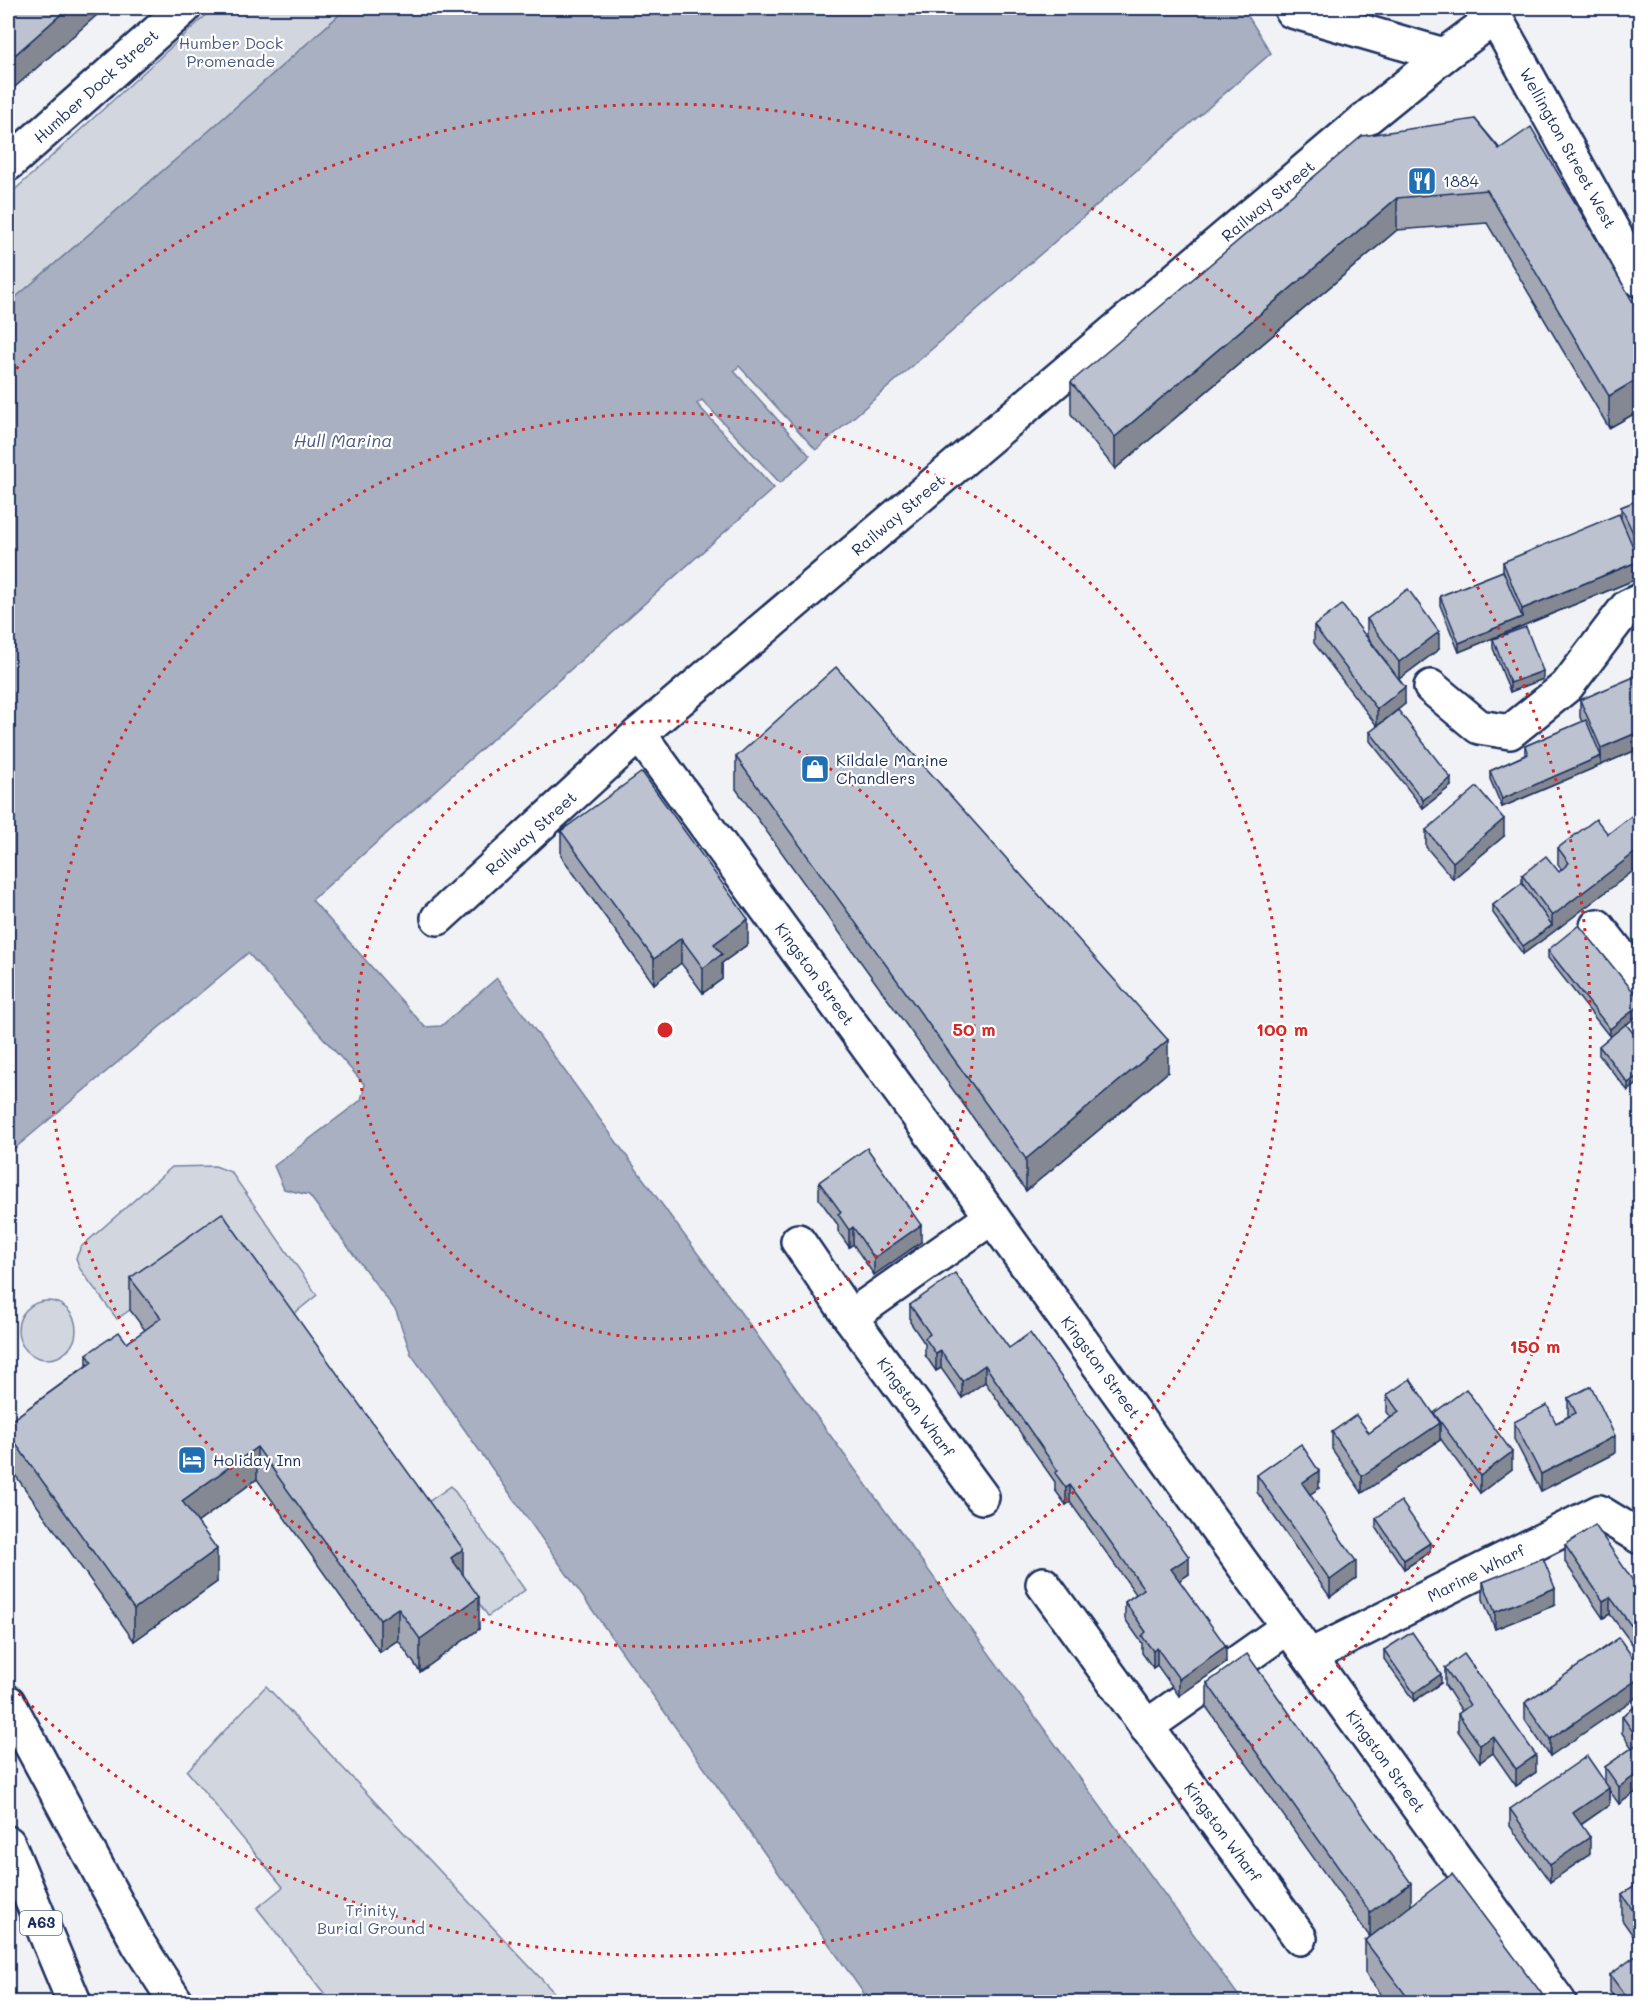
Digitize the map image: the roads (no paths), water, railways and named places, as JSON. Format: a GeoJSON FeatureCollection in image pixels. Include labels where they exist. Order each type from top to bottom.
{"type":"FeatureCollection","features":[{"type":"Feature","properties":{"kind":"main road","name":"Humber Dock Street"},"geometry":{"type":"LineString","coordinates":[[8,164],[184,8]]}},
{"type":"Feature","properties":{"kind":"main road"},"geometry":{"type":"LineString","coordinates":[[1291,8],[1292,11],[1444,55]]}},
{"type":"Feature","properties":{"kind":"main road","name":"Wellington Street West"},"geometry":{"type":"LineString","coordinates":[[1364,120],[1493,12],[1641,280]]}},
{"type":"Feature","properties":{"kind":"main road","name":"Railway Street"},"geometry":{"type":"LineString","coordinates":[[438,918],[639,734],[1364,120]]}},
{"type":"Feature","properties":{"kind":"main road"},"geometry":{"type":"LineString","coordinates":[[1431,687],[1479,727],[1510,732],[1567,686],[1627,607],[1641,601]]}},
{"type":"Feature","properties":{"kind":"main road","name":"Kingston Street"},"geometry":{"type":"LineString","coordinates":[[639,734],[993,1217],[1559,2002]]}},
{"type":"Feature","properties":{"kind":"main road"},"geometry":{"type":"LineString","coordinates":[[1597,926],[1641,981]]}},
{"type":"Feature","properties":{"kind":"main road"},"geometry":{"type":"LineString","coordinates":[[850,1317],[993,1217]]}},
{"type":"Feature","properties":{"kind":"main road","name":"Kingston Wharf"},"geometry":{"type":"LineString","coordinates":[[798,1241],[850,1317],[982,1497]]}},
{"type":"Feature","properties":{"kind":"main road","name":"Marine Wharf"},"geometry":{"type":"LineString","coordinates":[[1310,1656],[1599,1512],[1641,1537]]}},
{"type":"Feature","properties":{"kind":"main road","name":"Kingston Wharf"},"geometry":{"type":"LineString","coordinates":[[1043,1584],[1300,1938]]}},
{"type":"Feature","properties":{"kind":"main road"},"geometry":{"type":"LineString","coordinates":[[1146,1727],[1288,1627]]}},
{"type":"Feature","properties":{"kind":"main road"},"geometry":{"type":"LineString","coordinates":[[8,1702],[139,1944],[176,2002]]}},
{"type":"Feature","properties":{"kind":"main road","name":"A63"},"geometry":{"type":"LineString","coordinates":[[8,1843],[74,2002]]}},
{"type":"Feature","properties":{"kind":"water","name":"Hull Marina"},"geometry":{"type":"Polygon","coordinates":[[[347,8],[1243,8],[1271,53],[816,450],[739,366],[734,371],[810,456],[780,483],[702,400],[697,404],[774,488],[312,900],[425,1027],[441,1026],[497,978],[1243,2002],[870,2002],[411,1354],[396,1311],[309,1195],[284,1189],[274,1166],[361,1100],[365,1085],[248,953],[8,1154],[8,304],[347,8]]]}},
{"type":"Feature","properties":{"kind":"place","name":"1884"},"geometry":{"type":"Point","coordinates":[1422,181]}},
{"type":"Feature","properties":{"kind":"place","name":"Kildale Marine Chandlers"},"geometry":{"type":"Point","coordinates":[815,769]}},
{"type":"Feature","properties":{"kind":"place","name":"Holiday Inn"},"geometry":{"type":"Point","coordinates":[192,1460]}},
{"type":"Feature","properties":{"kind":"park label","name":"Humber Dock Promenade"},"geometry":{"type":"Point","coordinates":[231,52]}},
{"type":"Feature","properties":{"kind":"park label","name":"Trinity Burial Ground"},"geometry":{"type":"Point","coordinates":[371,1919]}}]}
